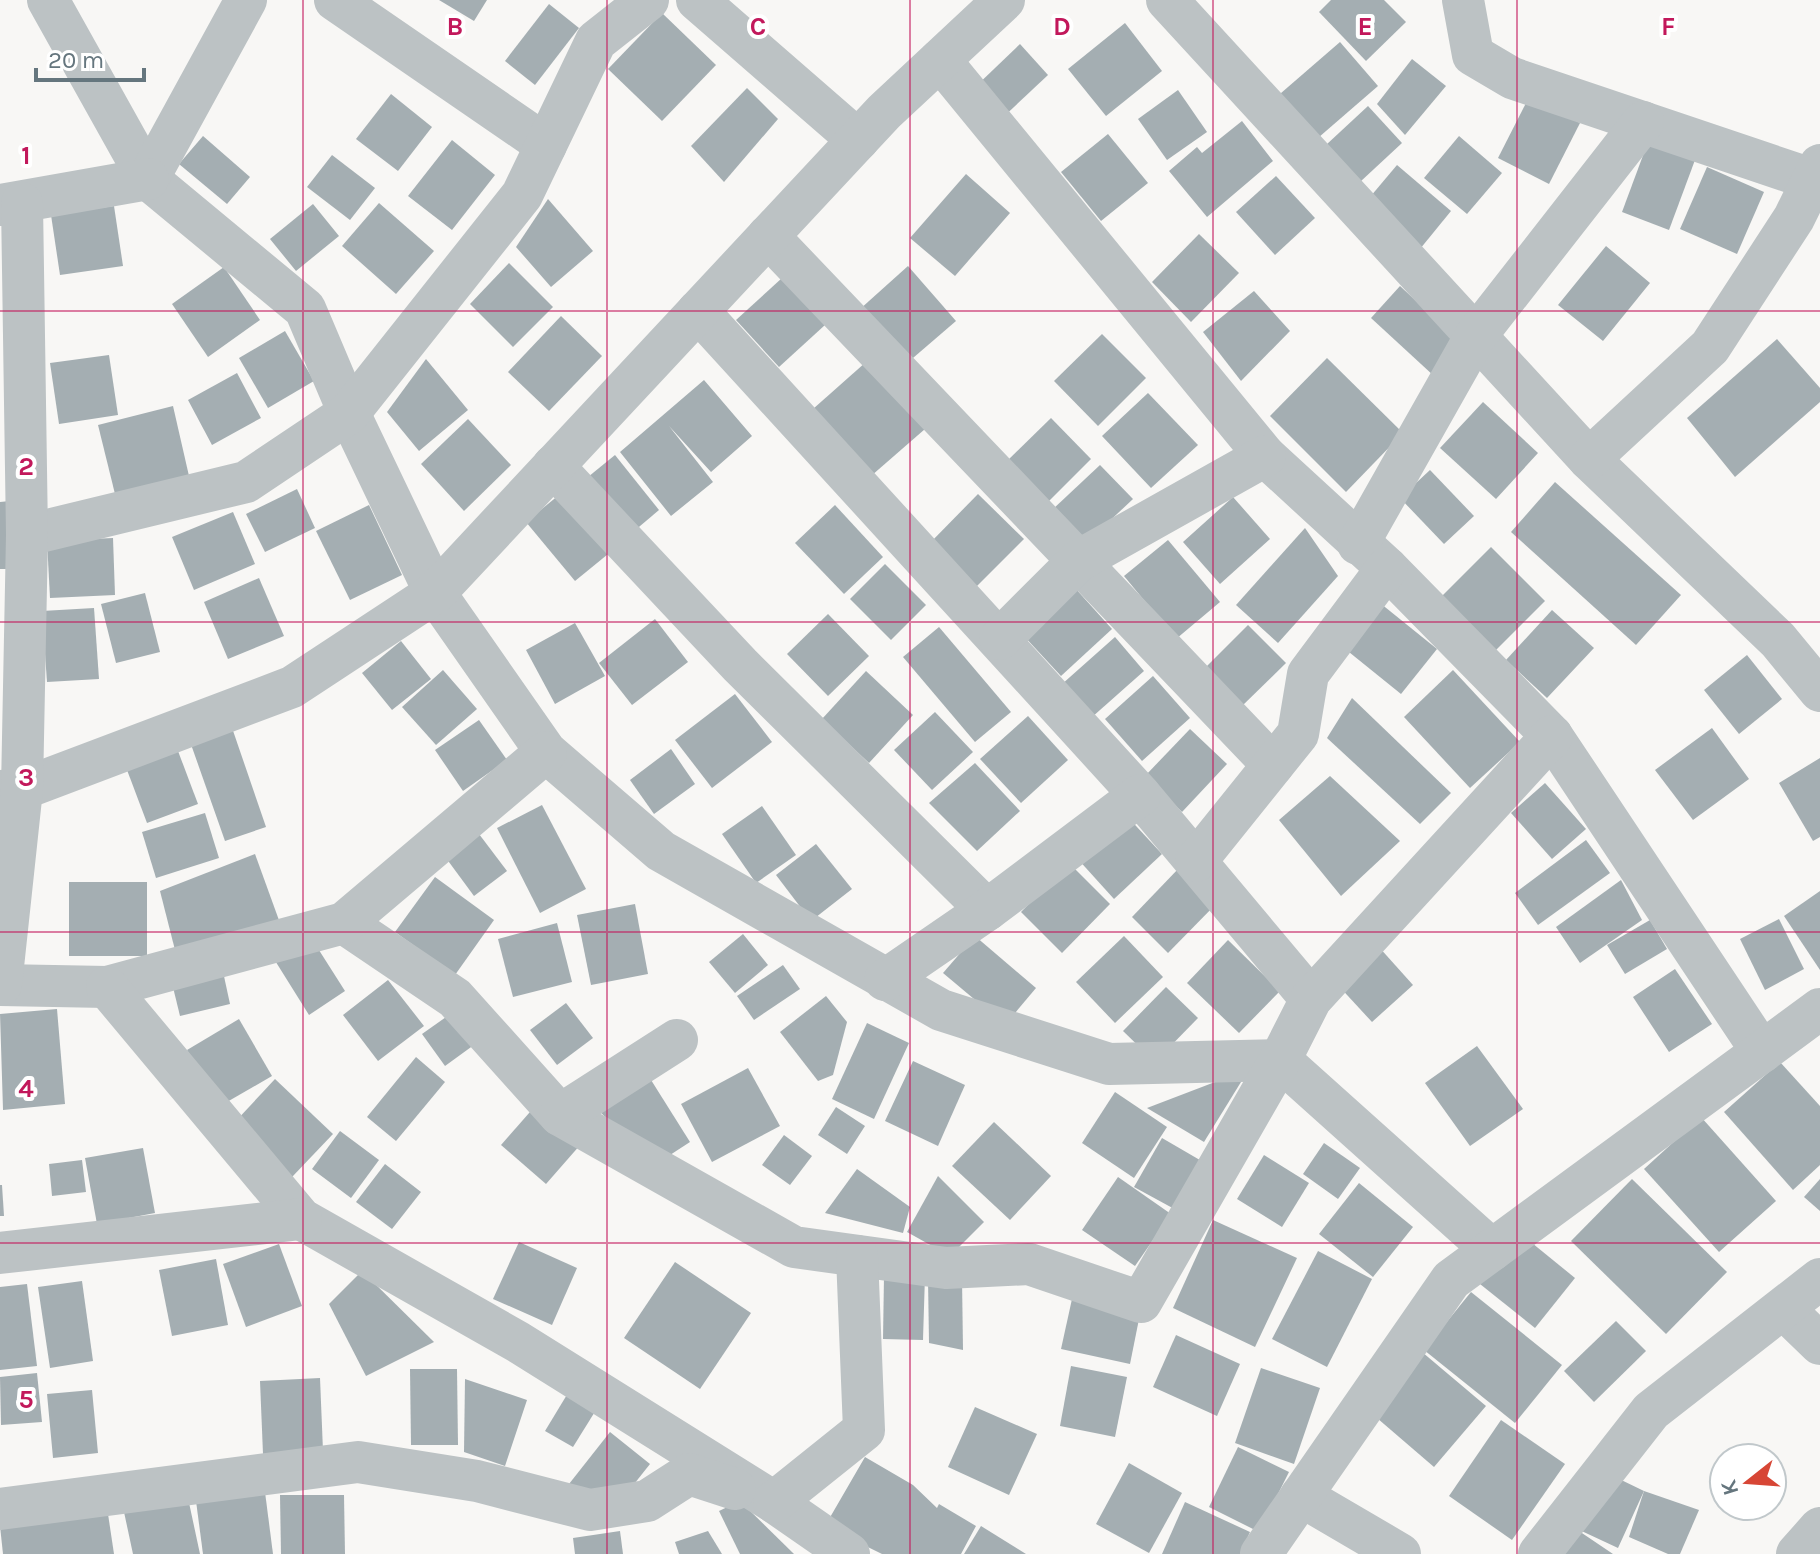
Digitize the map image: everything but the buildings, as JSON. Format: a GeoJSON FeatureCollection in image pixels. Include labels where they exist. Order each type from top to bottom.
{"type":"FeatureCollection","features":[{"type":"Feature","properties":{"kind":"street"},"geometry":{"type":"LineString","coordinates":[[48,0],[148,179],[305,309],[349,413],[435,593],[546,752],[661,851],[941,1010],[1109,1064],[1280,1060],[1492,1250]]}},
{"type":"Feature","properties":{"kind":"street"},"geometry":{"type":"LineString","coordinates":[[148,179],[246,0]]}},
{"type":"Feature","properties":{"kind":"street"},"geometry":{"type":"LineString","coordinates":[[335,0],[546,145]]}},
{"type":"Feature","properties":{"kind":"street"},"geometry":{"type":"LineString","coordinates":[[27,535],[246,482],[349,413],[522,195],[596,41],[648,0]]}},
{"type":"Feature","properties":{"kind":"street"},"geometry":{"type":"LineString","coordinates":[[697,0],[858,140]]}},
{"type":"Feature","properties":{"kind":"street"},"geometry":{"type":"LineString","coordinates":[[11,790],[292,687],[435,593],[858,140],[1004,0]]}},
{"type":"Feature","properties":{"kind":"street"},"geometry":{"type":"LineString","coordinates":[[1167,0],[1589,459],[1778,640],[1818,685]]}},
{"type":"Feature","properties":{"kind":"street"},"geometry":{"type":"LineString","coordinates":[[1463,0],[1473,55],[1512,78],[1818,175],[1794,218],[1710,347],[1589,459]]}},
{"type":"Feature","properties":{"kind":"street"},"geometry":{"type":"LineString","coordinates":[[940,60],[1265,456],[1373,556],[1552,736],[1762,1052]]}},
{"type":"Feature","properties":{"kind":"street"},"geometry":{"type":"LineString","coordinates":[[1196,861],[1298,734],[1308,674],[1373,556],[1475,337],[1643,122]]}},
{"type":"Feature","properties":{"kind":"street"},"geometry":{"type":"LineString","coordinates":[[148,179],[11,204],[27,535],[1,985],[107,987],[344,923],[546,752]]}},
{"type":"Feature","properties":{"kind":"street"},"geometry":{"type":"LineString","coordinates":[[768,236],[1273,765]]}},
{"type":"Feature","properties":{"kind":"street"},"geometry":{"type":"LineString","coordinates":[[698,311],[1140,795],[1311,999]]}},
{"type":"Feature","properties":{"kind":"street"},"geometry":{"type":"LineString","coordinates":[[1000,639],[1078,561],[1265,456]]}},
{"type":"Feature","properties":{"kind":"street"},"geometry":{"type":"LineString","coordinates":[[553,466],[740,665],[987,910]]}},
{"type":"Feature","properties":{"kind":"street"},"geometry":{"type":"LineString","coordinates":[[344,923],[455,998],[560,1115],[794,1247],[946,1268],[1029,1264],[1141,1302],[1280,1060],[1311,999],[1552,736]]}},
{"type":"Feature","properties":{"kind":"street"},"geometry":{"type":"LineString","coordinates":[[885,980],[987,910],[1140,795]]}},
{"type":"Feature","properties":{"kind":"street"},"geometry":{"type":"LineString","coordinates":[[107,987],[301,1219],[518,1342],[774,1502],[849,1554]]}},
{"type":"Feature","properties":{"kind":"street"},"geometry":{"type":"LineString","coordinates":[[1261,1554],[1451,1280],[1820,1009]]}},
{"type":"Feature","properties":{"kind":"street"},"geometry":{"type":"LineString","coordinates":[[560,1115],[677,1040]]}},
{"type":"Feature","properties":{"kind":"street"},"geometry":{"type":"LineString","coordinates":[[0,1253],[301,1219]]}},
{"type":"Feature","properties":{"kind":"street"},"geometry":{"type":"LineString","coordinates":[[774,1502],[864,1430],[857,1256]]}},
{"type":"Feature","properties":{"kind":"street"},"geometry":{"type":"LineString","coordinates":[[1539,1554],[1651,1411],[1820,1279]]}},
{"type":"Feature","properties":{"kind":"street"},"geometry":{"type":"LineString","coordinates":[[1784,1309],[1820,1344]]}},
{"type":"Feature","properties":{"kind":"street"},"geometry":{"type":"LineString","coordinates":[[0,1509],[358,1462],[477,1481],[590,1510],[647,1501],[689,1474],[774,1502]]}},
{"type":"Feature","properties":{"kind":"street"},"geometry":{"type":"LineString","coordinates":[[1301,1496],[1400,1554]]}},
{"type":"Feature","properties":{"kind":"street"},"geometry":{"type":"LineString","coordinates":[[1797,1554],[1820,1528]]}}]}
